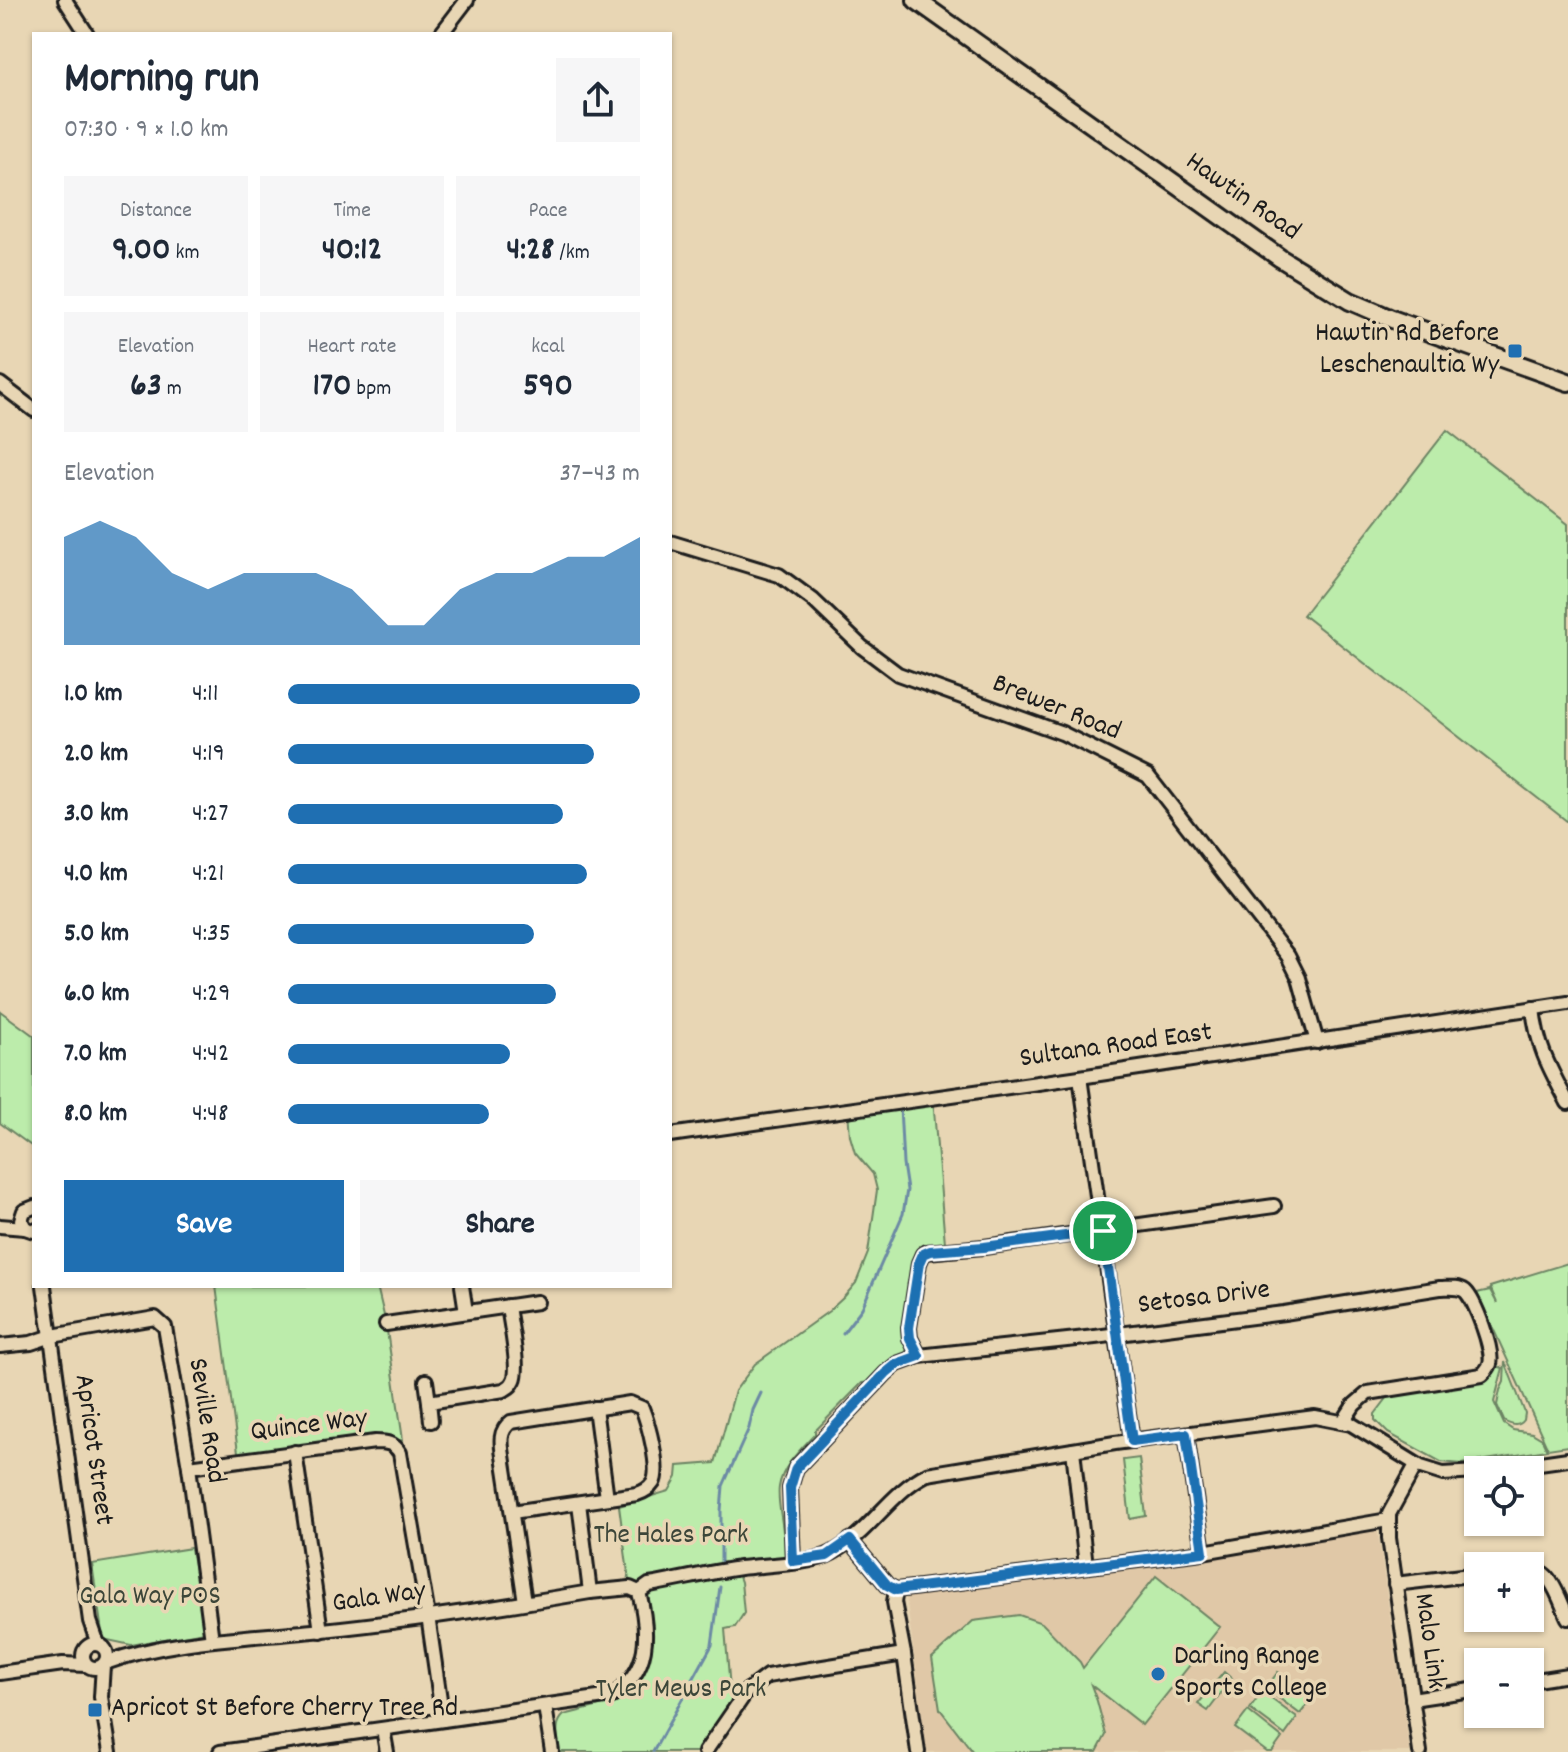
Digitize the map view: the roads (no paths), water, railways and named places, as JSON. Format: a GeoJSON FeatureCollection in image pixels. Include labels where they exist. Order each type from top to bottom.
{"type":"FeatureCollection","features":[{"type":"Feature","properties":{"kind":"main road","name":"Hawtin Road"},"geometry":{"type":"LineString","coordinates":[[916,0],[1280,258],[1350,301],[1568,382]]}},
{"type":"Feature","properties":{"kind":"street"},"geometry":{"type":"LineString","coordinates":[[65,0],[86,32]]}},
{"type":"Feature","properties":{"kind":"street"},"geometry":{"type":"LineString","coordinates":[[443,32],[467,0]]}},
{"type":"Feature","properties":{"kind":"street"},"geometry":{"type":"LineString","coordinates":[[0,384],[32,408]]}},
{"type":"Feature","properties":{"kind":"street","name":"Brewer Road"},"geometry":{"type":"LineString","coordinates":[[672,543],[779,575],[813,600],[862,647],[898,674],[1062,733],[1148,776],[1288,956],[1299,978],[1317,1042]]}},
{"type":"Feature","properties":{"kind":"street","name":"Sultana Road East"},"geometry":{"type":"LineString","coordinates":[[672,1135],[1568,1003]]}},
{"type":"Feature","properties":{"kind":"street"},"geometry":{"type":"LineString","coordinates":[[1533,1008],[1535,1031],[1546,1062],[1568,1103]]}},
{"type":"Feature","properties":{"kind":"street"},"geometry":{"type":"LineString","coordinates":[[1080,1077],[1132,1441]]}},
{"type":"Feature","properties":{"kind":"street"},"geometry":{"type":"LineString","coordinates":[[919,1356],[910,1338],[909,1328],[919,1263],[923,1254],[930,1251],[984,1247],[1274,1206]]}},
{"type":"Feature","properties":{"kind":"street"},"geometry":{"type":"LineString","coordinates":[[1,1226],[30,1208]]}},
{"type":"Feature","properties":{"kind":"street"},"geometry":{"type":"LineString","coordinates":[[29,1230],[21,1220],[30,1208]]}},
{"type":"Feature","properties":{"kind":"street"},"geometry":{"type":"LineString","coordinates":[[1,1226],[29,1230]]}},
{"type":"Feature","properties":{"kind":"street","name":"Apricot Street"},"geometry":{"type":"LineString","coordinates":[[44,1288],[110,1752]]}},
{"type":"Feature","properties":{"kind":"street"},"geometry":{"type":"LineString","coordinates":[[462,1288],[466,1312]]}},
{"type":"Feature","properties":{"kind":"street","name":"Setosa Drive"},"geometry":{"type":"LineString","coordinates":[[793,1561],[790,1488],[796,1468],[897,1364],[919,1356],[1116,1335],[1440,1288],[1459,1288],[1467,1293],[1480,1318],[1490,1353],[1490,1364],[1482,1375],[1380,1390],[1362,1401],[1347,1423]]}},
{"type":"Feature","properties":{"kind":"street"},"geometry":{"type":"LineString","coordinates":[[386,1324],[537,1302]]}},
{"type":"Feature","properties":{"kind":"street"},"geometry":{"type":"LineString","coordinates":[[429,1402],[504,1390],[511,1385],[516,1377],[516,1365],[508,1306]]}},
{"type":"Feature","properties":{"kind":"street","name":"Seville Road"},"geometry":{"type":"LineString","coordinates":[[52,1336],[155,1318],[165,1327],[189,1467],[212,1640]]}},
{"type":"Feature","properties":{"kind":"street"},"geometry":{"type":"LineString","coordinates":[[0,1346],[31,1343],[52,1336]]}},
{"type":"Feature","properties":{"kind":"street"},"geometry":{"type":"LineString","coordinates":[[426,1381],[431,1421]]}},
{"type":"Feature","properties":{"kind":"street"},"geometry":{"type":"LineString","coordinates":[[512,1512],[637,1494],[648,1489],[656,1474],[655,1460],[642,1408],[630,1403],[507,1424],[501,1441],[525,1602]]}},
{"type":"Feature","properties":{"kind":"street"},"geometry":{"type":"LineString","coordinates":[[595,1408],[607,1498]]}},
{"type":"Feature","properties":{"kind":"street","name":"Gala Way"},"geometry":{"type":"LineString","coordinates":[[0,1673],[212,1640],[321,1631],[590,1592],[637,1590],[649,1585],[827,1556],[850,1540],[896,1495],[927,1474],[1132,1441],[1315,1417],[1347,1423]]}},
{"type":"Feature","properties":{"kind":"street"},"geometry":{"type":"LineString","coordinates":[[1347,1423],[1418,1466],[1443,1474],[1464,1474]]}},
{"type":"Feature","properties":{"kind":"street"},"geometry":{"type":"LineString","coordinates":[[1186,1434],[1203,1552]]}},
{"type":"Feature","properties":{"kind":"street","name":"Quince Way"},"geometry":{"type":"LineString","coordinates":[[189,1467],[375,1442],[387,1442],[396,1447],[400,1453],[443,1720]]}},
{"type":"Feature","properties":{"kind":"street"},"geometry":{"type":"LineString","coordinates":[[1073,1450],[1086,1566]]}},
{"type":"Feature","properties":{"kind":"street"},"geometry":{"type":"LineString","coordinates":[[295,1452],[321,1631]]}},
{"type":"Feature","properties":{"kind":"street"},"geometry":{"type":"LineString","coordinates":[[1544,1462],[1568,1459]]}},
{"type":"Feature","properties":{"kind":"street"},"geometry":{"type":"LineString","coordinates":[[895,1596],[1086,1566],[1203,1552],[1388,1520],[1400,1495],[1411,1485],[1418,1466]]}},
{"type":"Feature","properties":{"kind":"street"},"geometry":{"type":"LineString","coordinates":[[579,1503],[590,1592]]}},
{"type":"Feature","properties":{"kind":"street","name":"Malo Link"},"geometry":{"type":"LineString","coordinates":[[1388,1520],[1420,1752]]}},
{"type":"Feature","properties":{"kind":"street"},"geometry":{"type":"LineString","coordinates":[[850,1540],[895,1596],[918,1752]]}},
{"type":"Feature","properties":{"kind":"street"},"geometry":{"type":"LineString","coordinates":[[1544,1572],[1568,1618]]}},
{"type":"Feature","properties":{"kind":"street"},"geometry":{"type":"LineString","coordinates":[[1395,1584],[1464,1576]]}},
{"type":"Feature","properties":{"kind":"street"},"geometry":{"type":"LineString","coordinates":[[220,1752],[612,1696],[625,1688],[641,1663],[646,1645],[644,1615],[637,1590]]}},
{"type":"Feature","properties":{"kind":"street"},"geometry":{"type":"LineString","coordinates":[[705,1752],[747,1691],[767,1676],[904,1654]]}},
{"type":"Feature","properties":{"kind":"street"},"geometry":{"type":"LineString","coordinates":[[1544,1679],[1568,1675]]}},
{"type":"Feature","properties":{"kind":"street"},"geometry":{"type":"LineString","coordinates":[[1412,1699],[1464,1691]]}},
{"type":"Feature","properties":{"kind":"street"},"geometry":{"type":"LineString","coordinates":[[545,1706],[552,1752]]}},
{"type":"Feature","properties":{"kind":"street"},"geometry":{"type":"LineString","coordinates":[[383,1729],[387,1752]]}},
{"type":"Feature","properties":{"kind":"waterway"},"geometry":{"type":"LineString","coordinates":[[843,1333],[862,1308],[903,1214],[907,1190],[900,1107]]}},
{"type":"Feature","properties":{"kind":"waterway"},"geometry":{"type":"LineString","coordinates":[[721,1565],[723,1486],[761,1393]]}},
{"type":"Feature","properties":{"kind":"waterway"},"geometry":{"type":"LineString","coordinates":[[653,1752],[712,1645],[720,1587]]}},
{"type":"Feature","properties":{"kind":"place","name":"Hawtin Rd Before Leschenaultia Wy"},"geometry":{"type":"Point","coordinates":[1515,351]}},
{"type":"Feature","properties":{"kind":"place","name":"Darling Range Sports College"},"geometry":{"type":"Point","coordinates":[1158,1674]}},
{"type":"Feature","properties":{"kind":"place","name":"Apricot St Before Cherry Tree Rd"},"geometry":{"type":"Point","coordinates":[95,1710]}},
{"type":"Feature","properties":{"kind":"park label","name":"The Hales Park"},"geometry":{"type":"Point","coordinates":[671,1537]}},
{"type":"Feature","properties":{"kind":"park label","name":"Gala Way POS"},"geometry":{"type":"Point","coordinates":[150,1598]}},
{"type":"Feature","properties":{"kind":"park label","name":"Tyler Mews Park"},"geometry":{"type":"Point","coordinates":[681,1691]}}]}
